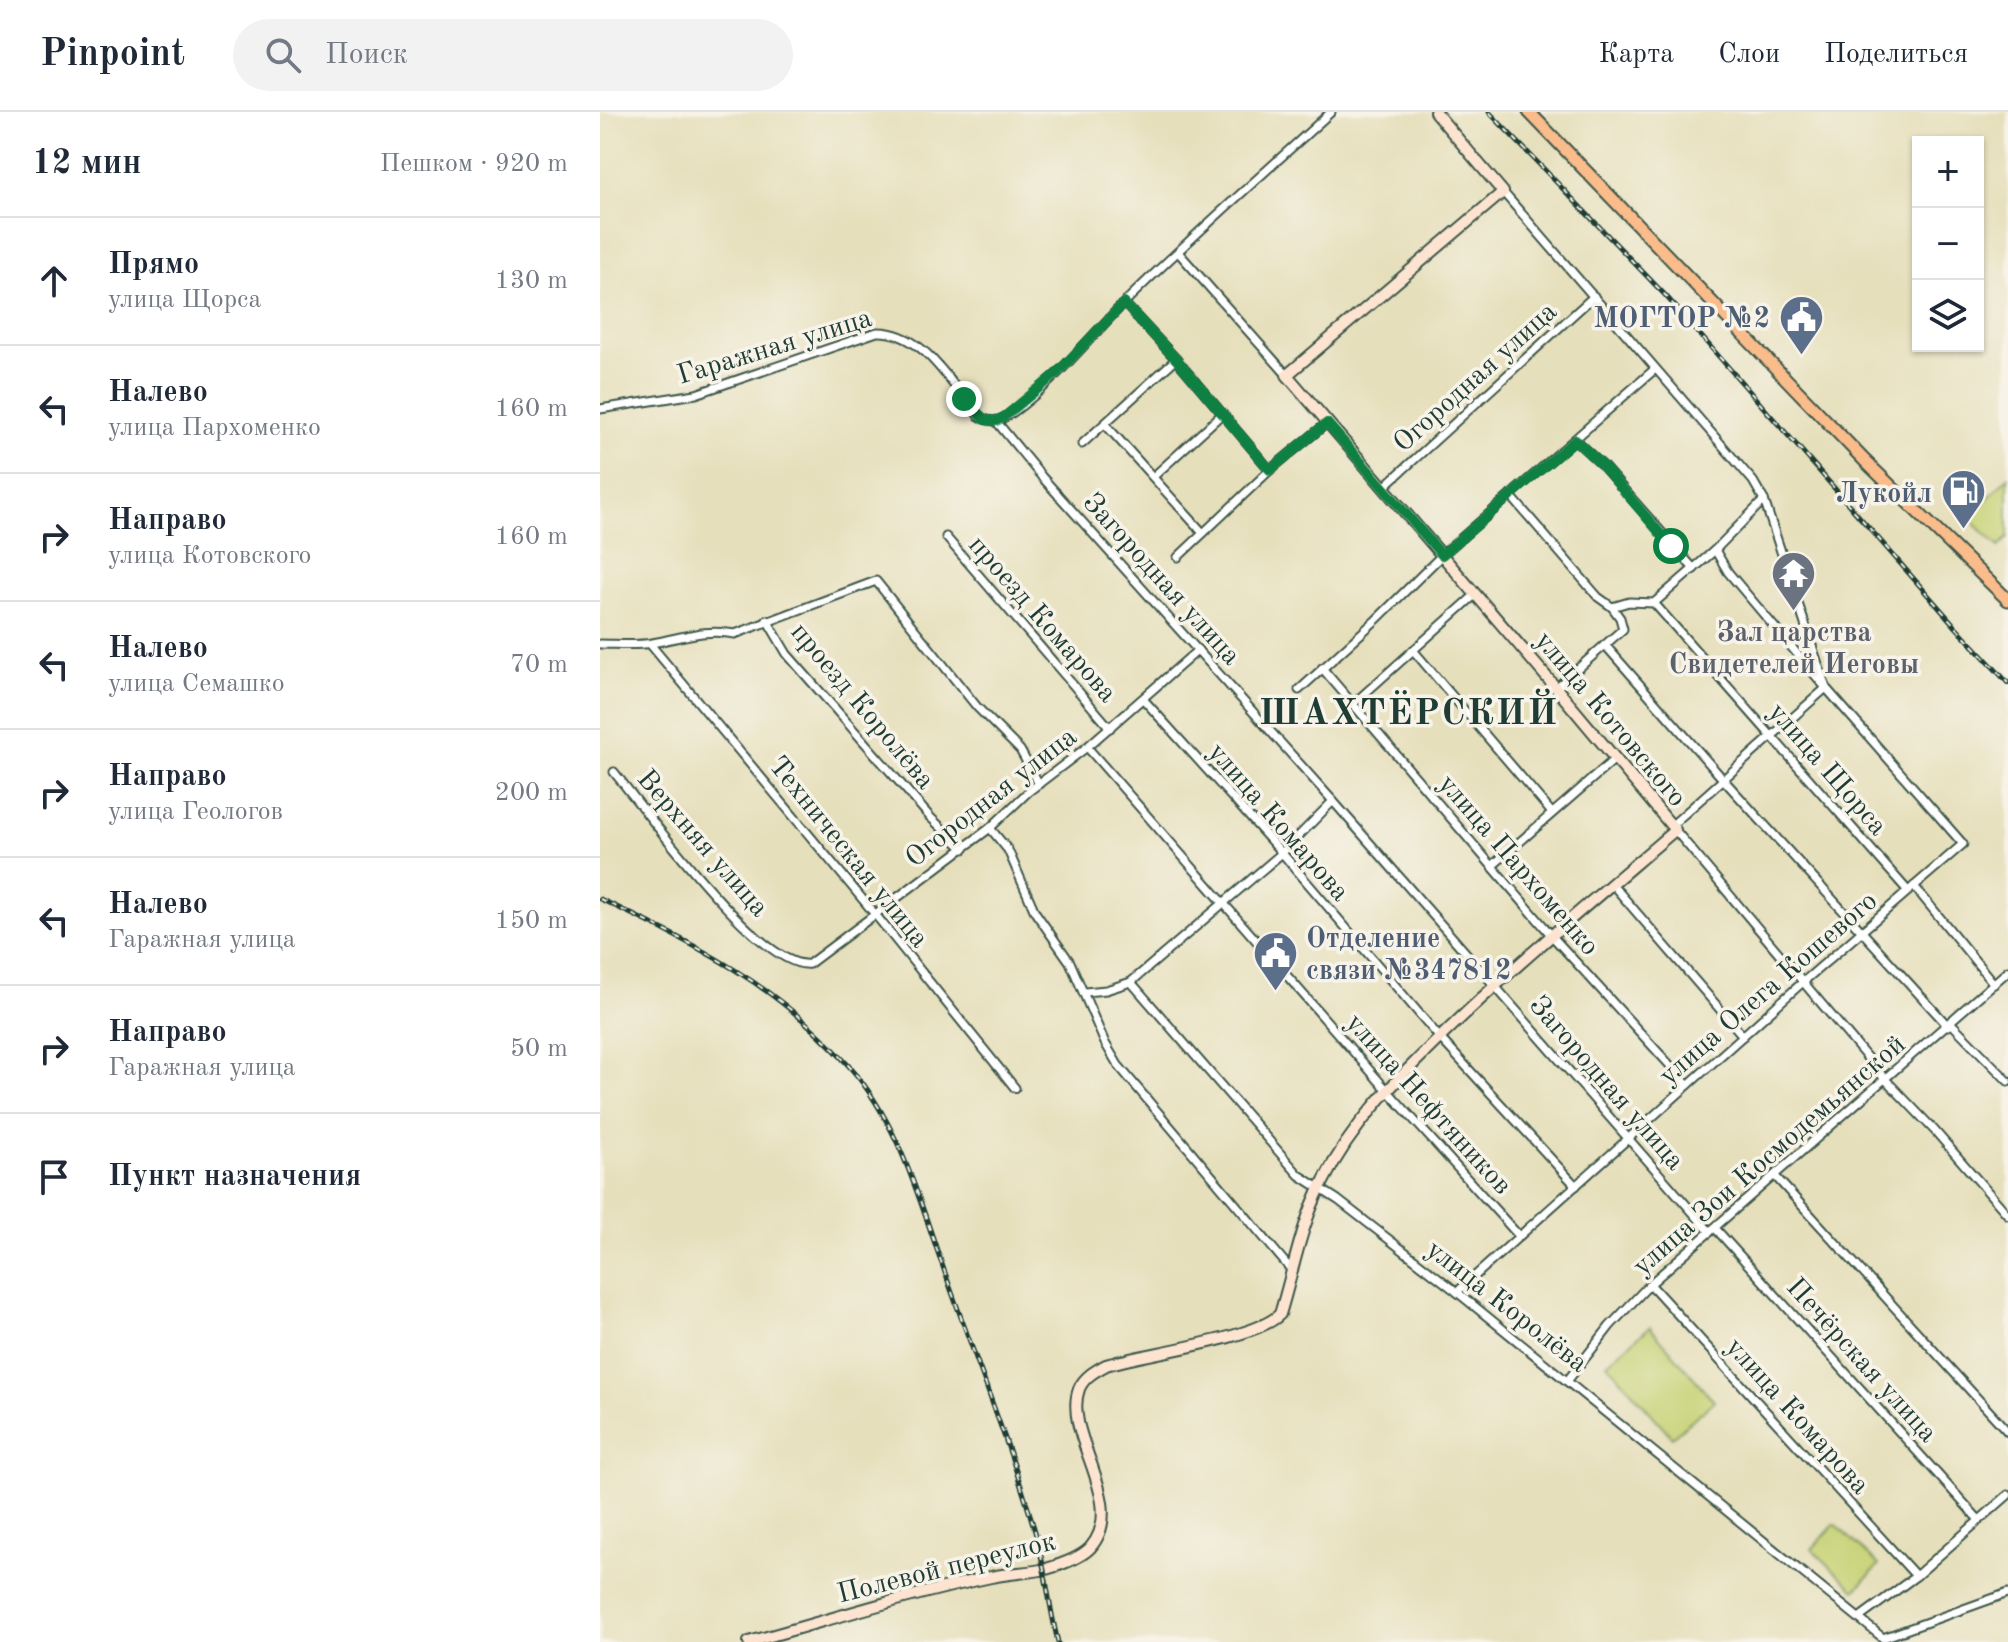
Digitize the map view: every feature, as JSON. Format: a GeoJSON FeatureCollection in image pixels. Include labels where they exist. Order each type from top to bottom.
{"type":"FeatureCollection","features":[{"type":"Feature","properties":{"kind":"main road"},"geometry":{"type":"LineString","coordinates":[[1529,112],[1865,461],[2008,600]]}},
{"type":"Feature","properties":{"kind":"street"},"geometry":{"type":"LineString","coordinates":[[996,421],[1014,411],[1056,374],[1124,303],[1331,112]]}},
{"type":"Feature","properties":{"kind":"street"},"geometry":{"type":"LineString","coordinates":[[1435,112],[1753,481],[1764,500],[1826,688]]}},
{"type":"Feature","properties":{"kind":"street"},"geometry":{"type":"LineString","coordinates":[[1287,375],[1503,192]]}},
{"type":"Feature","properties":{"kind":"street","name":"улица Котовского"},"geometry":{"type":"LineString","coordinates":[[1178,252],[1476,594],[1885,1079],[2008,1215]]}},
{"type":"Feature","properties":{"kind":"street","name":"Огородная улица"},"geometry":{"type":"LineString","coordinates":[[1383,488],[1594,296]]}},
{"type":"Feature","properties":{"kind":"street"},"geometry":{"type":"LineString","coordinates":[[1124,303],[1270,470]]}},
{"type":"Feature","properties":{"kind":"street","name":"Гаражная улица"},"geometry":{"type":"LineString","coordinates":[[600,409],[696,394],[877,332],[889,332],[898,333],[917,344],[979,416],[996,421]]}},
{"type":"Feature","properties":{"kind":"street"},"geometry":{"type":"LineString","coordinates":[[1082,444],[1176,359]]}},
{"type":"Feature","properties":{"kind":"street"},"geometry":{"type":"LineString","coordinates":[[1299,690],[1442,555],[1655,369]]}},
{"type":"Feature","properties":{"kind":"street"},"geometry":{"type":"LineString","coordinates":[[1154,476],[1222,414]]}},
{"type":"Feature","properties":{"kind":"street","name":"Загородная улица"},"geometry":{"type":"LineString","coordinates":[[996,421],[1042,477],[1333,801],[1493,986],[1713,1230]]}},
{"type":"Feature","properties":{"kind":"street"},"geometry":{"type":"LineString","coordinates":[[1178,557],[1270,470],[1327,423]]}},
{"type":"Feature","properties":{"kind":"street"},"geometry":{"type":"LineString","coordinates":[[1105,424],[1203,533]]}},
{"type":"Feature","properties":{"kind":"street"},"geometry":{"type":"LineString","coordinates":[[1575,440],[1602,465],[1694,569]]}},
{"type":"Feature","properties":{"kind":"street"},"geometry":{"type":"LineString","coordinates":[[1511,496],[1598,597],[1612,607],[1623,629],[1556,688]]}},
{"type":"Feature","properties":{"kind":"street"},"geometry":{"type":"LineString","coordinates":[[1612,607],[1629,602],[1654,603],[1715,550],[1764,500]]}},
{"type":"Feature","properties":{"kind":"street","name":"проезд Комарова"},"geometry":{"type":"LineString","coordinates":[[946,537],[1110,728]]}},
{"type":"Feature","properties":{"kind":"street"},"geometry":{"type":"LineString","coordinates":[[1715,550],[1728,572],[1826,688]]}},
{"type":"Feature","properties":{"kind":"street"},"geometry":{"type":"LineString","coordinates":[[600,644],[650,644],[702,631],[735,634],[876,581],[977,707],[1020,750],[1039,784]]}},
{"type":"Feature","properties":{"kind":"street"},"geometry":{"type":"LineString","coordinates":[[1353,704],[1476,594]]}},
{"type":"Feature","properties":{"kind":"street","name":"улица Щорса"},"geometry":{"type":"LineString","coordinates":[[1654,603],[1994,984]]}},
{"type":"Feature","properties":{"kind":"street","name":"проезд Королёва"},"geometry":{"type":"LineString","coordinates":[[767,620],[787,654],[930,817],[964,849]]}},
{"type":"Feature","properties":{"kind":"street","name":"Техническая улица"},"geometry":{"type":"LineString","coordinates":[[650,644],[1015,1088]]}},
{"type":"Feature","properties":{"kind":"street"},"geometry":{"type":"LineString","coordinates":[[1605,645],[1862,933],[2008,1081]]}},
{"type":"Feature","properties":{"kind":"street","name":"Огородная улица"},"geometry":{"type":"LineString","coordinates":[[802,965],[816,959],[964,849],[1144,700],[1198,650]]}},
{"type":"Feature","properties":{"kind":"street"},"geometry":{"type":"LineString","coordinates":[[1413,650],[1552,813]]}},
{"type":"Feature","properties":{"kind":"street","name":"улица Пархоменко"},"geometry":{"type":"LineString","coordinates":[[1322,668],[1552,936],[1688,1085]]}},
{"type":"Feature","properties":{"kind":"street","name":"Полевой переулок"},"geometry":{"type":"LineString","coordinates":[[749,1642],[991,1577],[1044,1569],[1083,1554],[1095,1541],[1101,1513],[1098,1483],[1083,1437],[1077,1403],[1079,1389],[1086,1377],[1122,1360],[1244,1333],[1273,1321],[1280,1314],[1319,1188],[1352,1134],[1386,1089],[1493,986],[1612,884],[1722,778],[1826,688]]}},
{"type":"Feature","properties":{"kind":"street","name":"улица Олега Кошевого"},"geometry":{"type":"LineString","coordinates":[[1457,1292],[1803,982],[1963,844],[1826,688]]}},
{"type":"Feature","properties":{"kind":"street","name":"улица Комарова"},"geometry":{"type":"LineString","coordinates":[[1144,700],[1282,853],[1440,1038],[1576,1186]]}},
{"type":"Feature","properties":{"kind":"street","name":"улица Нефтяников"},"geometry":{"type":"LineString","coordinates":[[1087,747],[1519,1236]]}},
{"type":"Feature","properties":{"kind":"street"},"geometry":{"type":"LineString","coordinates":[[1492,866],[1616,758]]}},
{"type":"Feature","properties":{"kind":"street","name":"Верхняя улица"},"geometry":{"type":"LineString","coordinates":[[614,772],[717,900],[756,937],[783,957],[802,965]]}},
{"type":"Feature","properties":{"kind":"street"},"geometry":{"type":"LineString","coordinates":[[1085,992],[1106,990],[1131,982],[1282,853],[1333,801]]}},
{"type":"Feature","properties":{"kind":"street"},"geometry":{"type":"LineString","coordinates":[[990,828],[1008,850],[1035,912],[1070,962],[1105,1043],[1118,1065],[1293,1272]]}},
{"type":"Feature","properties":{"kind":"street"},"geometry":{"type":"LineString","coordinates":[[1612,884],[1743,1036]]}},
{"type":"Feature","properties":{"kind":"street","name":"улица Зои Космодемьянской"},"geometry":{"type":"LineString","coordinates":[[1568,1380],[1610,1326],[1650,1284],[2008,971]]}},
{"type":"Feature","properties":{"kind":"street","name":"улица Королёва"},"geometry":{"type":"LineString","coordinates":[[1131,982],[1293,1168],[1568,1380],[1883,1640]]}},
{"type":"Feature","properties":{"kind":"street","name":"Печёрская улица"},"geometry":{"type":"LineString","coordinates":[[1775,1176],[2008,1432]]}},
{"type":"Feature","properties":{"kind":"street","name":"Печёрская улица"},"geometry":{"type":"LineString","coordinates":[[1713,1230],[1979,1520]]}},
{"type":"Feature","properties":{"kind":"street","name":"улица Комарова"},"geometry":{"type":"LineString","coordinates":[[1650,1284],[1916,1576]]}},
{"type":"Feature","properties":{"kind":"street"},"geometry":{"type":"LineString","coordinates":[[1859,1618],[1916,1576],[2008,1495]]}},
{"type":"Feature","properties":{"kind":"street"},"geometry":{"type":"LineString","coordinates":[[1883,1640],[2008,1593]]}},
{"type":"Feature","properties":{"kind":"green space"},"geometry":{"type":"Polygon","coordinates":[[[2008,477],[2008,537],[1999,547],[1969,518],[2008,477]]]}},
{"type":"Feature","properties":{"kind":"green space"},"geometry":{"type":"Polygon","coordinates":[[[1650,1327],[1714,1401],[1672,1437],[1607,1363],[1650,1327]]]}},
{"type":"Feature","properties":{"kind":"green space"},"geometry":{"type":"Polygon","coordinates":[[[1835,1524],[1879,1565],[1855,1590],[1812,1549],[1835,1524]]]}},
{"type":"Feature","properties":{"kind":"railway"},"geometry":{"type":"LineString","coordinates":[[1489,112],[1665,295],[2008,683]]}},
{"type":"Feature","properties":{"kind":"railway"},"geometry":{"type":"LineString","coordinates":[[600,899],[702,950],[764,989],[822,1037],[849,1066],[881,1112],[915,1188],[1015,1467],[1039,1548],[1058,1642]]}},
{"type":"Feature","properties":{"kind":"place","name":"МОГТОР №2"},"geometry":{"type":"Point","coordinates":[1801,356]}},
{"type":"Feature","properties":{"kind":"place","name":"Лукойл"},"geometry":{"type":"Point","coordinates":[1963,531]}},
{"type":"Feature","properties":{"kind":"place","name":"Зал царства Свидетелей Иеговы"},"geometry":{"type":"Point","coordinates":[1794,613]}},
{"type":"Feature","properties":{"kind":"place","name":"Отделение связи №347812"},"geometry":{"type":"Point","coordinates":[1275,992]}},
{"type":"Feature","properties":{"kind":"district","name":"ШАХТЁРСКИЙ"},"geometry":{"type":"Point","coordinates":[1409,711]}},
{"type":"Feature","properties":{"kind":"route"},"geometry":{"type":"LineString","coordinates":[[964,399],[979,416],[990,422],[1014,411],[1056,374],[1124,303],[1270,470],[1327,423],[1442,555],[1575,440],[1602,465],[1671,546]]}}]}
